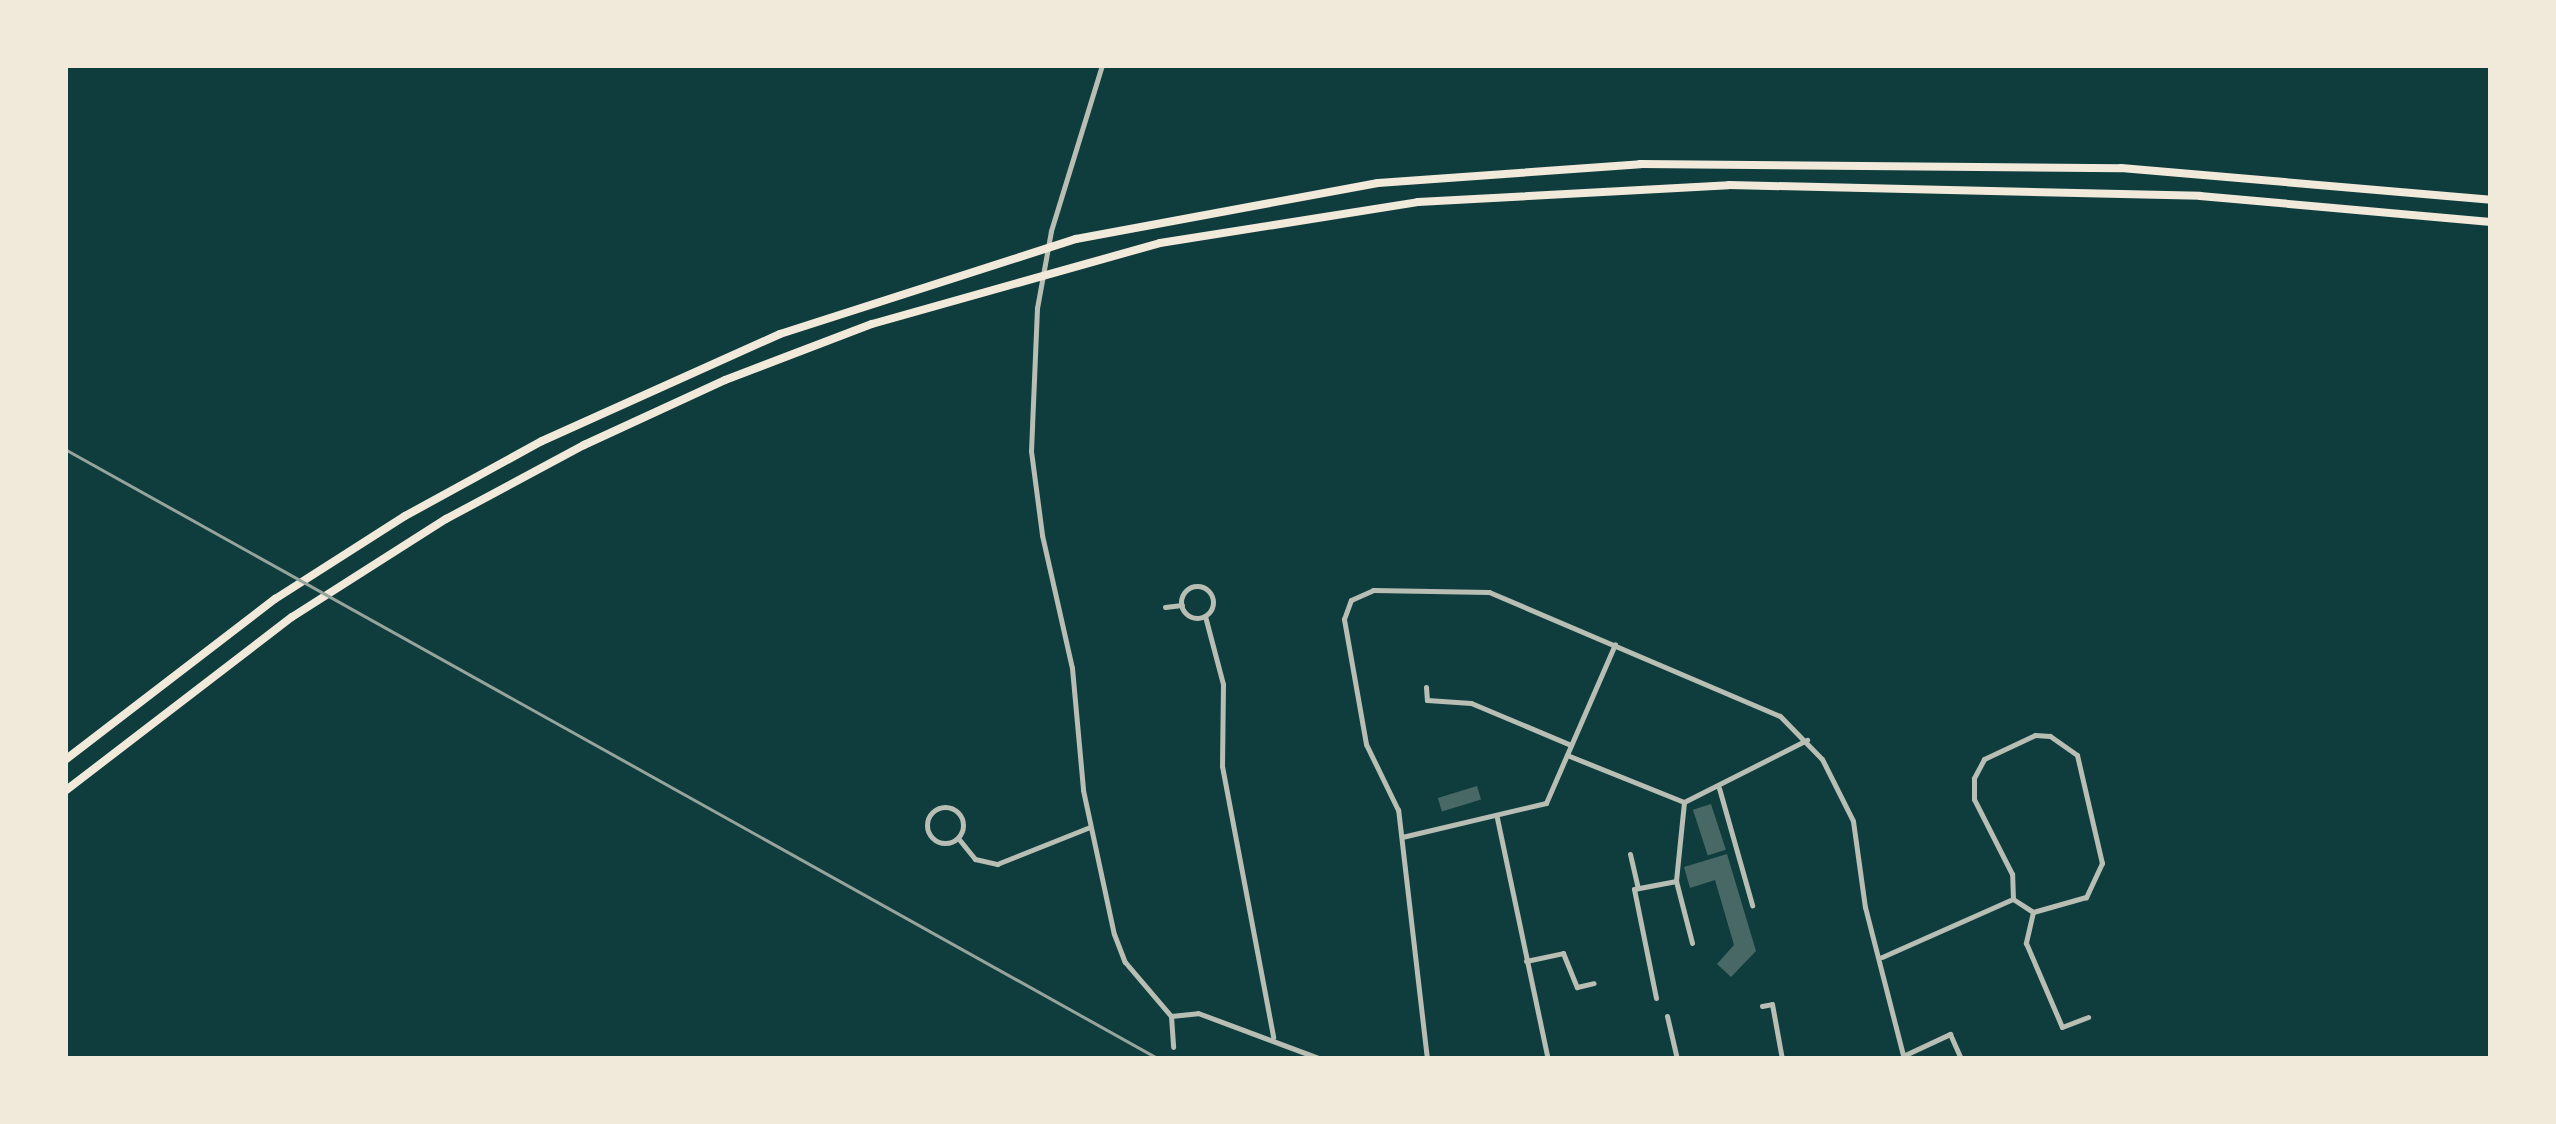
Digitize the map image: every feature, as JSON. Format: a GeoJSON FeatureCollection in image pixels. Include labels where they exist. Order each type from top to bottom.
{"type":"FeatureCollection","features":[{"type":"Feature","properties":{"kind":"highway"},"geometry":{"type":"LineString","coordinates":[[65,760],[276,599],[334,560],[496,465],[667,380],[845,310],[1076,239],[1378,184],[1640,164],[2121,168],[2491,200]]}},
{"type":"Feature","properties":{"kind":"highway"},"geometry":{"type":"LineString","coordinates":[[65,791],[292,617],[536,469],[677,401],[872,324],[1062,267],[1211,233],[1365,208],[1678,186],[2130,193],[2491,222]]}},
{"type":"Feature","properties":{"kind":"street"},"geometry":{"type":"LineString","coordinates":[[1102,65],[1051,231],[1037,308],[1030,412],[1042,535],[1066,628],[1090,827],[1118,948],[1171,1016],[1173,1047]]}},
{"type":"Feature","properties":{"kind":"street"},"geometry":{"type":"LineString","coordinates":[[1182,605],[1187,590],[1206,588],[1213,602],[1205,616],[1223,684],[1222,766],[1273,1038]]}},
{"type":"Feature","properties":{"kind":"street"},"geometry":{"type":"LineString","coordinates":[[1427,1059],[1402,837],[1394,798],[1366,744],[1344,619],[1350,600],[1373,590],[1488,592],[1780,716],[1807,740],[1853,821],[1865,908],[1882,957],[1904,1057],[1950,1034],[1962,1059]]}},
{"type":"Feature","properties":{"kind":"street"},"geometry":{"type":"LineString","coordinates":[[1164,607],[1182,605]]}},
{"type":"Feature","properties":{"kind":"street"},"geometry":{"type":"LineString","coordinates":[[1182,605],[1193,617],[1205,616]]}},
{"type":"Feature","properties":{"kind":"street"},"geometry":{"type":"LineString","coordinates":[[1402,837],[1497,818],[1546,803],[1615,644]]}},
{"type":"Feature","properties":{"kind":"street"},"geometry":{"type":"LineString","coordinates":[[1426,687],[1426,700],[1472,704],[1571,745]]}},
{"type":"Feature","properties":{"kind":"street"},"geometry":{"type":"LineString","coordinates":[[2035,734],[2050,736],[2077,756],[2102,863],[2086,897],[2034,912],[2013,900],[2012,874],[1974,799],[1974,778],[1984,759],[2035,734]]}},
{"type":"Feature","properties":{"kind":"street"},"geometry":{"type":"LineString","coordinates":[[1567,754],[1684,802],[1719,788],[1807,740]]}},
{"type":"Feature","properties":{"kind":"street"},"geometry":{"type":"LineString","coordinates":[[1719,788],[1752,904]]}},
{"type":"Feature","properties":{"kind":"street"},"geometry":{"type":"LineString","coordinates":[[1684,802],[1676,881],[1692,943]]}},
{"type":"Feature","properties":{"kind":"street"},"geometry":{"type":"LineString","coordinates":[[956,810],[963,820],[958,838],[948,843],[932,838],[927,827],[932,812],[956,810]]}},
{"type":"Feature","properties":{"kind":"street"},"geometry":{"type":"LineString","coordinates":[[1497,818],[1548,1059]]}},
{"type":"Feature","properties":{"kind":"street"},"geometry":{"type":"LineString","coordinates":[[958,838],[975,859],[998,864],[1018,860],[1063,832],[1090,827]]}},
{"type":"Feature","properties":{"kind":"street"},"geometry":{"type":"LineString","coordinates":[[1630,854],[1656,998]]}},
{"type":"Feature","properties":{"kind":"street"},"geometry":{"type":"LineString","coordinates":[[1638,888],[1676,881]]}},
{"type":"Feature","properties":{"kind":"street"},"geometry":{"type":"LineString","coordinates":[[1882,957],[2013,900]]}},
{"type":"Feature","properties":{"kind":"street"},"geometry":{"type":"LineString","coordinates":[[2034,912],[2026,943],[2062,1027],[2088,1017]]}},
{"type":"Feature","properties":{"kind":"street"},"geometry":{"type":"LineString","coordinates":[[1526,962],[1563,952],[1577,987],[1594,983]]}},
{"type":"Feature","properties":{"kind":"street"},"geometry":{"type":"LineString","coordinates":[[1762,1006],[1772,1004],[1782,1058],[1774,1059]]}},
{"type":"Feature","properties":{"kind":"street"},"geometry":{"type":"LineString","coordinates":[[1171,1016],[1198,1012],[1321,1059]]}},
{"type":"Feature","properties":{"kind":"street"},"geometry":{"type":"LineString","coordinates":[[1668,1016],[1677,1059]]}},
{"type":"Feature","properties":{"kind":"building"},"geometry":{"type":"Polygon","coordinates":[[[1477,786],[1481,799],[1442,811],[1438,798],[1477,786]]]}},
{"type":"Feature","properties":{"kind":"building"},"geometry":{"type":"Polygon","coordinates":[[[1711,804],[1726,850],[1708,856],[1693,810],[1711,804]]]}},
{"type":"Feature","properties":{"kind":"building"},"geometry":{"type":"Polygon","coordinates":[[[1727,854],[1756,951],[1731,977],[1717,964],[1734,945],[1715,880],[1690,888],[1684,867],[1727,854]]]}},
{"type":"Feature","properties":{"kind":"railway"},"geometry":{"type":"LineString","coordinates":[[65,449],[1159,1059]]}}]}
